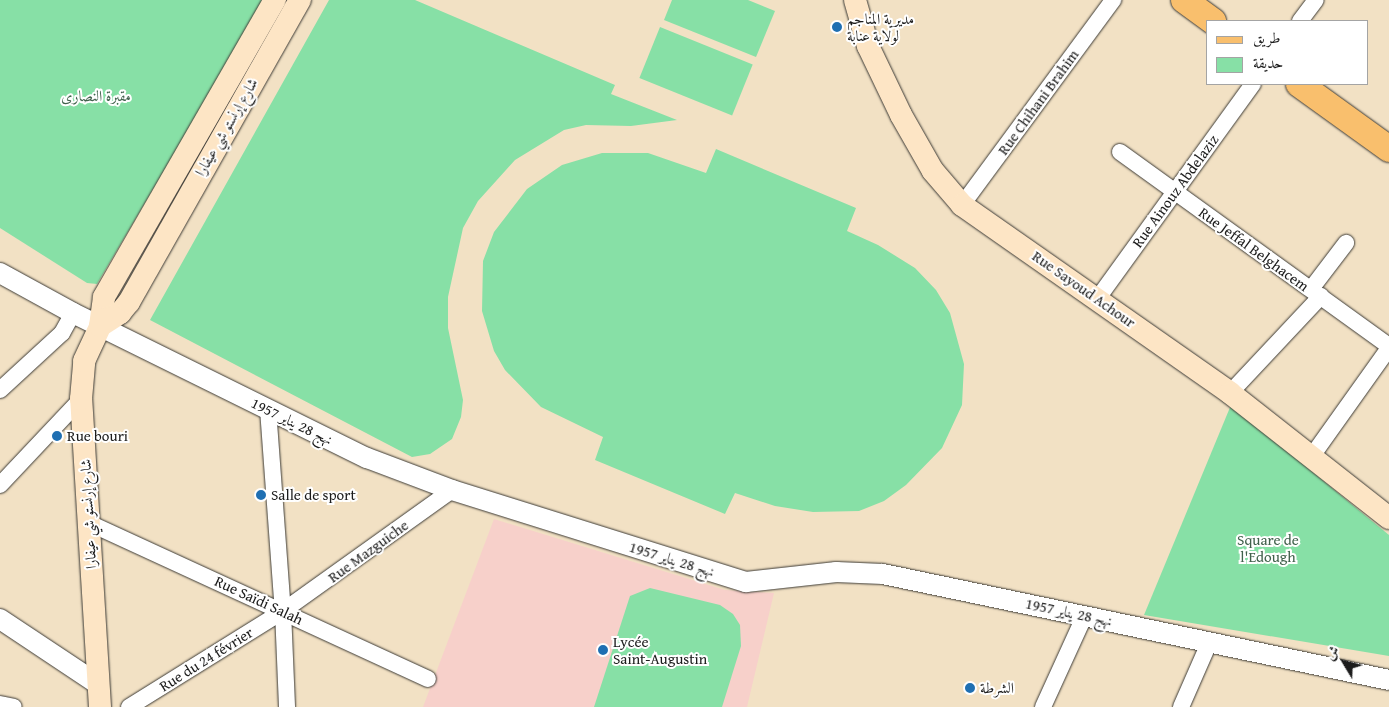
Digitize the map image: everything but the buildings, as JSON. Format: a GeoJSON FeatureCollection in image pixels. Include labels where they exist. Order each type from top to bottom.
{"type":"FeatureCollection","features":[{"type":"Feature","properties":{"kind":"main road","name":"شارع إرنستو شي عيفارا"},"geometry":{"type":"LineString","coordinates":[[211,131],[275,0]]}},
{"type":"Feature","properties":{"kind":"main road","name":"شارع إرنستو شي عيفارا"},"geometry":{"type":"LineString","coordinates":[[100,707],[81,400],[84,361],[100,326],[104,296],[211,131],[300,0]]}},
{"type":"Feature","properties":{"kind":"main road","name":"Rue Sayoud Achour"},"geometry":{"type":"LineString","coordinates":[[855,0],[868,46],[901,115],[933,171],[962,205],[1098,298],[1230,394],[1312,456],[1389,518]]}},
{"type":"Feature","properties":{"kind":"main road"},"geometry":{"type":"LineString","coordinates":[[1184,0],[1212,20]]}},
{"type":"Feature","properties":{"kind":"main road"},"geometry":{"type":"LineString","coordinates":[[1301,85],[1385,139]]}},
{"type":"Feature","properties":{"kind":"street","name":"Rue Chihani Brahim"},"geometry":{"type":"LineString","coordinates":[[962,205],[1113,0]]}},
{"type":"Feature","properties":{"kind":"street"},"geometry":{"type":"LineString","coordinates":[[1301,20],[1316,0]]}},
{"type":"Feature","properties":{"kind":"street","name":"Rue Ainouz Abdelaziz"},"geometry":{"type":"LineString","coordinates":[[1098,298],[1252,85]]}},
{"type":"Feature","properties":{"kind":"street","name":"Rue Jeffal Belghacem"},"geometry":{"type":"LineString","coordinates":[[1120,152],[1389,347]]}},
{"type":"Feature","properties":{"kind":"street"},"geometry":{"type":"LineString","coordinates":[[1230,394],[1316,293],[1346,243]]}},
{"type":"Feature","properties":{"kind":"street","name":"نهج 28 يناير 1957"},"geometry":{"type":"LineString","coordinates":[[0,273],[73,313],[367,458],[452,490],[746,582],[836,572],[883,574],[1389,680]]}},
{"type":"Feature","properties":{"kind":"street"},"geometry":{"type":"LineString","coordinates":[[0,390],[62,333],[73,313]]}},
{"type":"Feature","properties":{"kind":"street"},"geometry":{"type":"LineString","coordinates":[[1312,456],[1389,347]]}},
{"type":"Feature","properties":{"kind":"street"},"geometry":{"type":"LineString","coordinates":[[0,485],[81,400]]}},
{"type":"Feature","properties":{"kind":"street"},"geometry":{"type":"LineString","coordinates":[[268,409],[283,611],[287,707]]}},
{"type":"Feature","properties":{"kind":"street","name":"Rue Mazguiche"},"geometry":{"type":"LineString","coordinates":[[283,611],[452,490]]}},
{"type":"Feature","properties":{"kind":"street","name":"Rue Saïdi Salah"},"geometry":{"type":"LineString","coordinates":[[89,523],[428,679]]}},
{"type":"Feature","properties":{"kind":"street","name":"Rue du 24 février"},"geometry":{"type":"LineString","coordinates":[[129,707],[283,611]]}},
{"type":"Feature","properties":{"kind":"street"},"geometry":{"type":"LineString","coordinates":[[1043,707],[1085,615]]}},
{"type":"Feature","properties":{"kind":"street"},"geometry":{"type":"LineString","coordinates":[[0,619],[98,684]]}},
{"type":"Feature","properties":{"kind":"street"},"geometry":{"type":"LineString","coordinates":[[1181,707],[1210,642]]}},
{"type":"Feature","properties":{"kind":"street"},"geometry":{"type":"LineString","coordinates":[[0,704],[14,707]]}},
{"type":"Feature","properties":{"kind":"shaded area","name":"Lycée Saint-Augustin"},"geometry":{"type":"Polygon","coordinates":[[[494,519],[725,590],[774,593],[747,707],[423,707],[494,519]]]}},
{"type":"Feature","properties":{"kind":"green space","name":"مقبرة النصارى"},"geometry":{"type":"Polygon","coordinates":[[[0,0],[265,0],[97,284],[87,283],[0,228],[0,0]]]}},
{"type":"Feature","properties":{"kind":"green space"},"geometry":{"type":"Polygon","coordinates":[[[329,0],[415,0],[615,85],[611,94],[677,120],[631,126],[586,125],[564,130],[515,160],[478,201],[463,228],[448,297],[448,328],[463,400],[461,417],[452,439],[430,454],[412,457],[150,320],[329,0]]]}},
{"type":"Feature","properties":{"kind":"green space"},"geometry":{"type":"Polygon","coordinates":[[[672,0],[748,0],[775,11],[756,57],[664,20],[672,0]]]}},
{"type":"Feature","properties":{"kind":"green space"},"geometry":{"type":"Polygon","coordinates":[[[660,27],[753,64],[732,115],[639,78],[660,27]]]}},
{"type":"Feature","properties":{"kind":"green space"},"geometry":{"type":"Polygon","coordinates":[[[716,149],[856,208],[847,231],[878,245],[915,268],[936,290],[950,313],[964,364],[962,405],[942,448],[906,485],[884,501],[859,511],[813,512],[775,506],[735,493],[725,514],[595,460],[603,437],[541,407],[505,370],[494,351],[482,311],[483,261],[494,232],[527,189],[562,165],[602,153],[648,153],[706,173],[716,149]]]}},
{"type":"Feature","properties":{"kind":"green space","name":"Square de l'Edough"},"geometry":{"type":"Polygon","coordinates":[[[1231,405],[1389,535],[1389,656],[1144,615],[1231,405]]]}},
{"type":"Feature","properties":{"kind":"green space"},"geometry":{"type":"Polygon","coordinates":[[[650,588],[720,605],[733,614],[740,625],[741,646],[722,707],[594,707],[630,596],[650,588]]]}},
{"type":"Feature","properties":{"kind":"place","name":"مديرية المناجم لولاية عنابة"},"geometry":{"type":"Point","coordinates":[837,27]}},
{"type":"Feature","properties":{"kind":"place","name":"Rue bouri"},"geometry":{"type":"Point","coordinates":[57,436]}},
{"type":"Feature","properties":{"kind":"place","name":"Salle de sport"},"geometry":{"type":"Point","coordinates":[261,495]}},
{"type":"Feature","properties":{"kind":"place","name":"Lycée Saint-Augustin"},"geometry":{"type":"Point","coordinates":[603,650]}},
{"type":"Feature","properties":{"kind":"place","name":"الشرطة"},"geometry":{"type":"Point","coordinates":[970,688]}}]}
